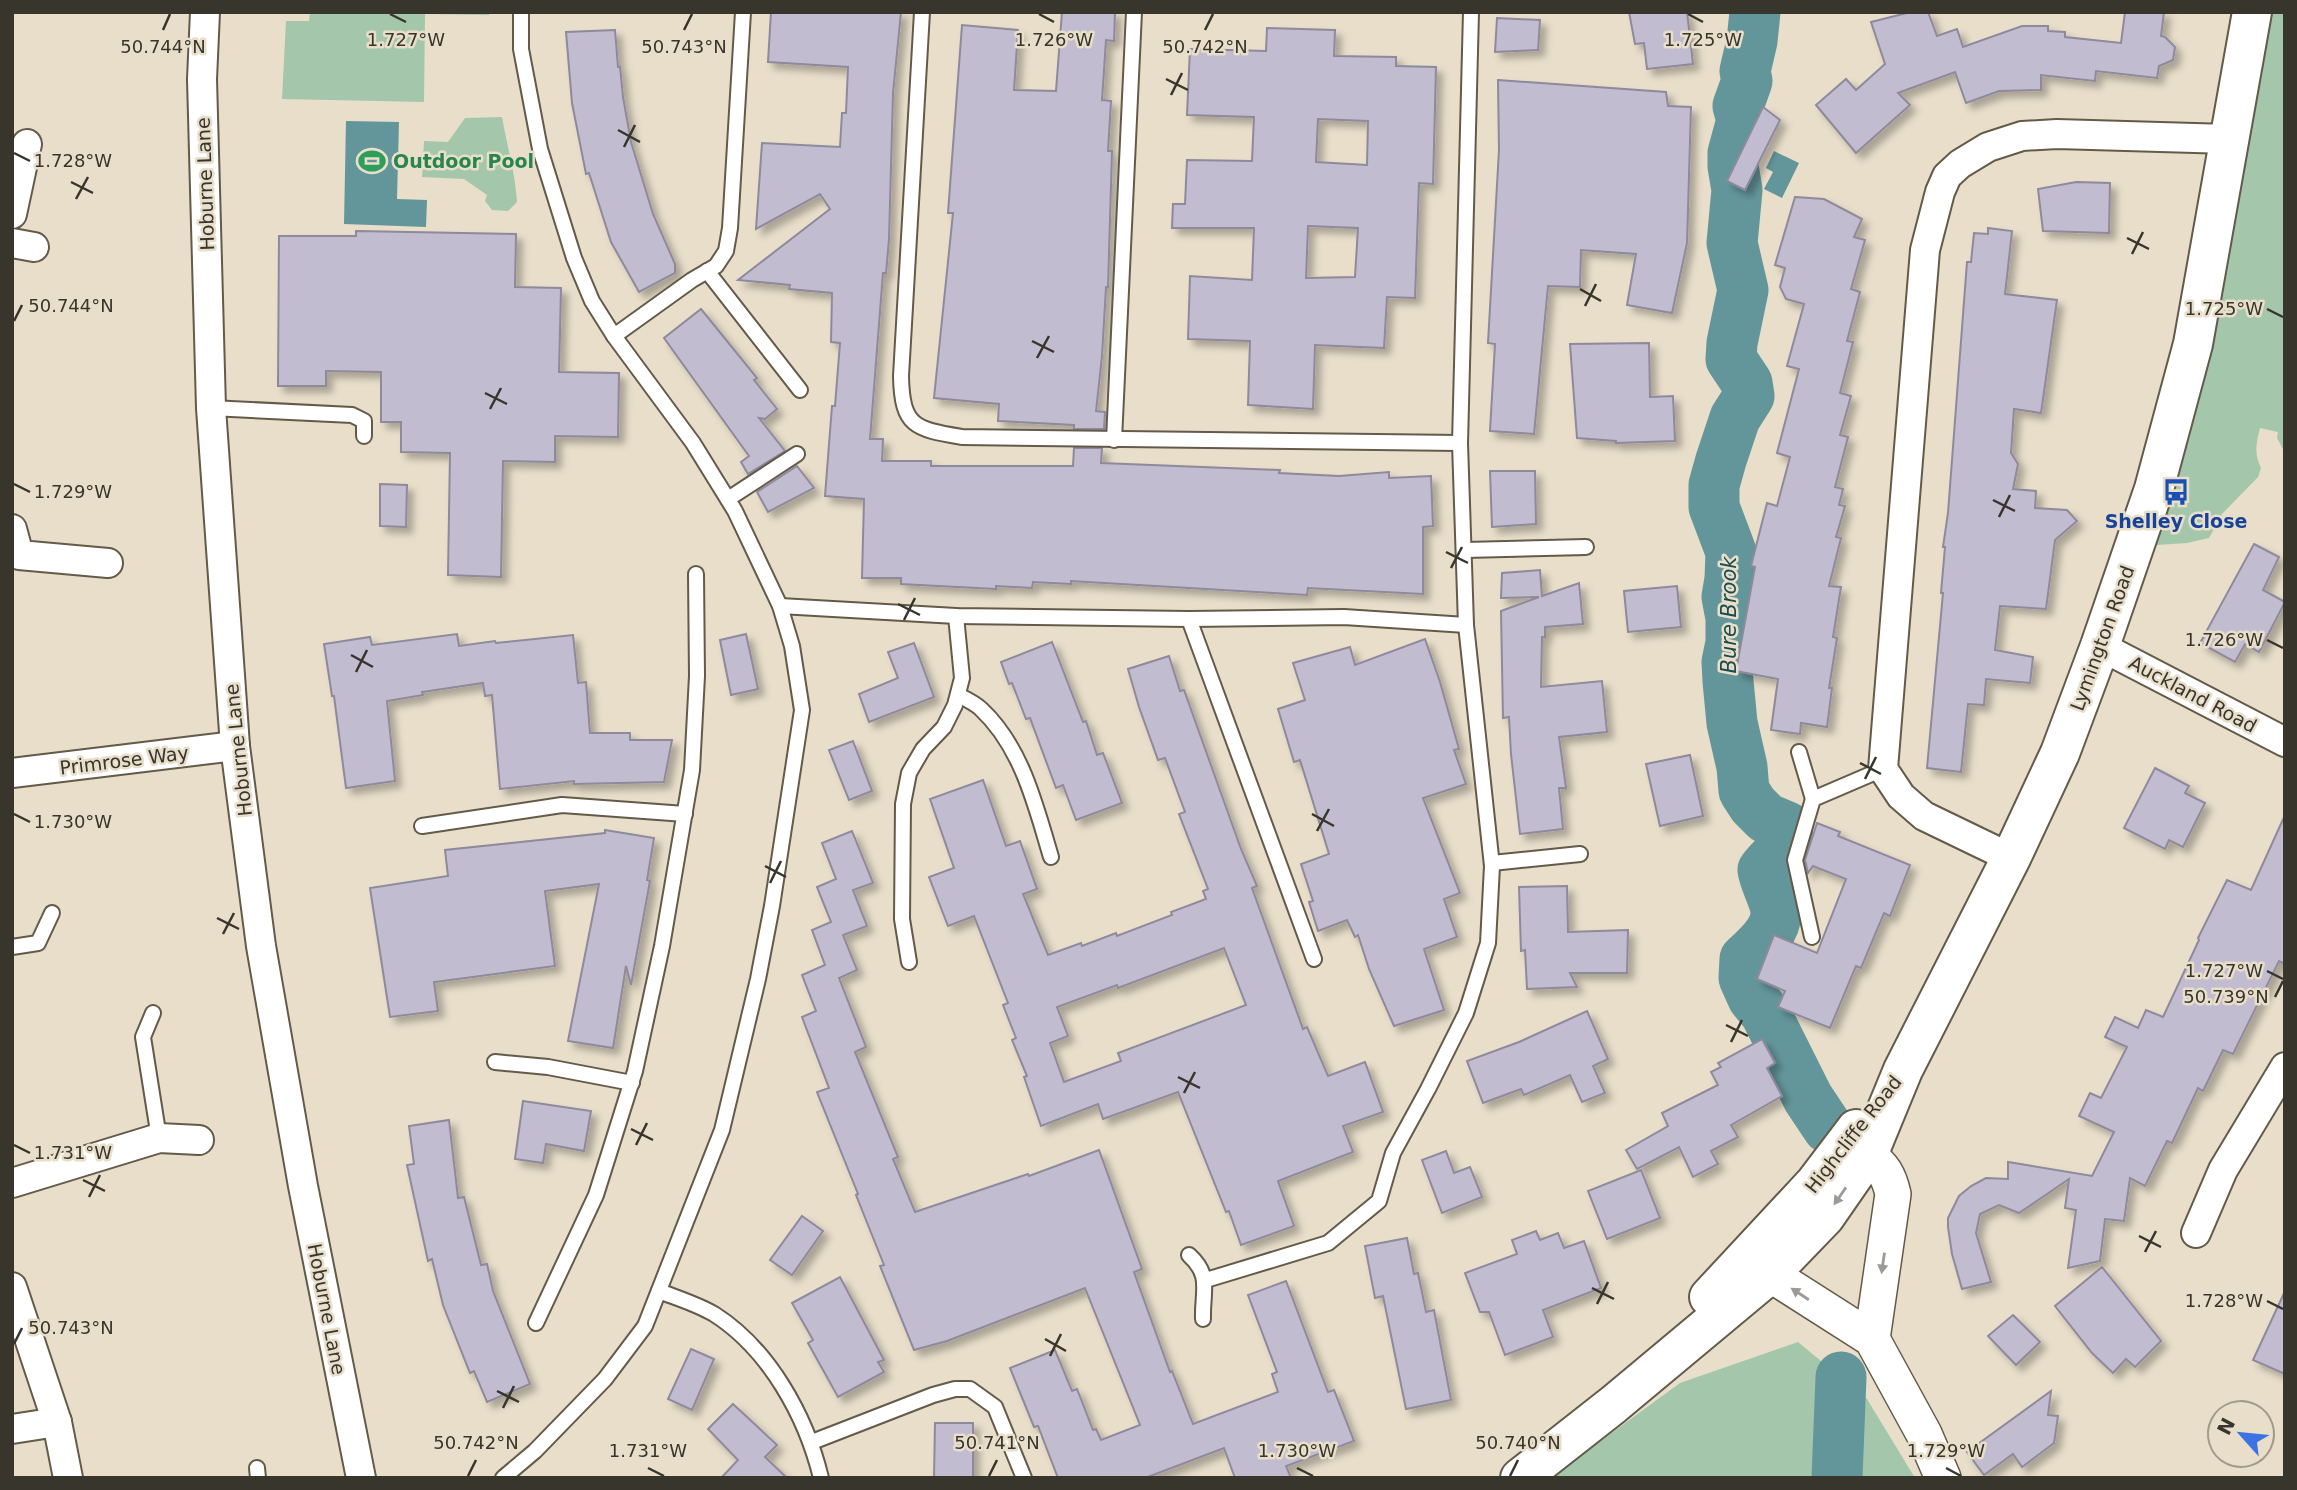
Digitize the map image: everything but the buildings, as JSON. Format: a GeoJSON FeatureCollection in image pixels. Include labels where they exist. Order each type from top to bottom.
{"type":"FeatureCollection","features":[{"type":"Feature","properties":{"kind":"main road","name":"Lymington Road"},"geometry":{"type":"LineString","coordinates":[[1903,1070],[2011,858],[2060,753],[2101,646],[2154,489],[2193,344],[2252,12]]}},
{"type":"Feature","properties":{"kind":"main road","name":"Highcliffe Road"},"geometry":{"type":"LineString","coordinates":[[1520,1478],[1613,1405],[1763,1262],[1825,1217],[1858,1147],[1903,1070]]}},
{"type":"Feature","properties":{"kind":"street","name":"Hoburne Lane"},"geometry":{"type":"LineString","coordinates":[[205,12],[202,79],[211,408],[235,746],[261,946],[303,1186],[361,1478]]}},
{"type":"Feature","properties":{"kind":"street"},"geometry":{"type":"LineString","coordinates":[[2011,858],[1924,816],[1901,796],[1883,769],[1925,250],[1940,192],[1947,176],[1960,164],[1988,147],[2022,136],[2081,134],[2229,139]]}},
{"type":"Feature","properties":{"kind":"street"},"geometry":{"type":"LineString","coordinates":[[12,214],[27,144]]}},
{"type":"Feature","properties":{"kind":"street"},"geometry":{"type":"LineString","coordinates":[[12,529],[19,555],[108,563]]}},
{"type":"Feature","properties":{"kind":"street","name":"Auckland Road"},"geometry":{"type":"LineString","coordinates":[[2101,646],[2285,742]]}},
{"type":"Feature","properties":{"kind":"street","name":"Primrose Way"},"geometry":{"type":"LineString","coordinates":[[12,773],[235,746]]}},
{"type":"Feature","properties":{"kind":"street"},"geometry":{"type":"LineString","coordinates":[[2196,1233],[2223,1170],[2285,1067]]}},
{"type":"Feature","properties":{"kind":"street"},"geometry":{"type":"LineString","coordinates":[[12,1183],[159,1138],[199,1140]]}},
{"type":"Feature","properties":{"kind":"street"},"geometry":{"type":"LineString","coordinates":[[1858,1147],[1882,1166],[1889,1178],[1893,1194],[1872,1339]]}},
{"type":"Feature","properties":{"kind":"street"},"geometry":{"type":"LineString","coordinates":[[1763,1262],[1872,1339],[1924,1434],[1943,1478]]}},
{"type":"Feature","properties":{"kind":"street"},"geometry":{"type":"LineString","coordinates":[[12,1287],[57,1422],[68,1478]]}},
{"type":"Feature","properties":{"kind":"street"},"geometry":{"type":"LineString","coordinates":[[12,1429],[57,1422]]}},
{"type":"Feature","properties":{"kind":"lane"},"geometry":{"type":"LineString","coordinates":[[503,1478],[535,1451],[605,1379],[645,1326],[722,1130],[772,906],[802,710],[792,646],[765,572],[728,499],[693,443],[614,336],[592,301],[574,258],[540,149],[521,49],[522,12]]}},
{"type":"Feature","properties":{"kind":"lane"},"geometry":{"type":"LineString","coordinates":[[614,336],[716,266],[726,251],[730,228],[743,12]]}},
{"type":"Feature","properties":{"kind":"lane"},"geometry":{"type":"LineString","coordinates":[[922,12],[902,402],[911,421],[927,431],[962,437],[1460,443]]}},
{"type":"Feature","properties":{"kind":"lane"},"geometry":{"type":"LineString","coordinates":[[1114,440],[1133,12]]}},
{"type":"Feature","properties":{"kind":"lane"},"geometry":{"type":"LineString","coordinates":[[1206,1280],[1328,1243],[1379,1201],[1393,1153],[1466,1013],[1488,943],[1492,863],[1466,625],[1460,443],[1471,12]]}},
{"type":"Feature","properties":{"kind":"lane"},"geometry":{"type":"LineString","coordinates":[[707,271],[800,390]]}},
{"type":"Feature","properties":{"kind":"lane"},"geometry":{"type":"LineString","coordinates":[[211,408],[352,415],[364,421],[364,436]]}},
{"type":"Feature","properties":{"kind":"lane"},"geometry":{"type":"LineString","coordinates":[[728,499],[797,454]]}},
{"type":"Feature","properties":{"kind":"lane"},"geometry":{"type":"LineString","coordinates":[[1465,550],[1586,547]]}},
{"type":"Feature","properties":{"kind":"lane"},"geometry":{"type":"LineString","coordinates":[[537,1323],[596,1195],[632,1083],[669,915],[692,770],[697,676],[696,574]]}},
{"type":"Feature","properties":{"kind":"lane"},"geometry":{"type":"LineString","coordinates":[[779,606],[956,616],[1189,619],[1344,617],[1466,625]]}},
{"type":"Feature","properties":{"kind":"lane"},"geometry":{"type":"LineString","coordinates":[[909,962],[902,919],[903,804],[909,773],[923,749],[944,727],[956,705],[962,678],[956,616]]}},
{"type":"Feature","properties":{"kind":"lane"},"geometry":{"type":"LineString","coordinates":[[1189,619],[1314,959]]}},
{"type":"Feature","properties":{"kind":"lane"},"geometry":{"type":"LineString","coordinates":[[958,695],[980,707],[1008,744],[1023,771],[1051,858]]}},
{"type":"Feature","properties":{"kind":"lane"},"geometry":{"type":"LineString","coordinates":[[1799,752],[1812,799],[1795,860],[1812,937]]}},
{"type":"Feature","properties":{"kind":"lane"},"geometry":{"type":"LineString","coordinates":[[1812,799],[1883,769]]}},
{"type":"Feature","properties":{"kind":"lane"},"geometry":{"type":"LineString","coordinates":[[422,826],[562,805],[685,814]]}},
{"type":"Feature","properties":{"kind":"lane"},"geometry":{"type":"LineString","coordinates":[[1492,863],[1580,854]]}},
{"type":"Feature","properties":{"kind":"lane"},"geometry":{"type":"LineString","coordinates":[[12,947],[38,943],[52,913]]}},
{"type":"Feature","properties":{"kind":"lane"},"geometry":{"type":"LineString","coordinates":[[153,1013],[143,1037],[159,1138]]}},
{"type":"Feature","properties":{"kind":"lane"},"geometry":{"type":"LineString","coordinates":[[495,1062],[548,1067],[632,1083]]}},
{"type":"Feature","properties":{"kind":"lane"},"geometry":{"type":"LineString","coordinates":[[1189,1255],[1198,1264],[1206,1280],[1203,1319]]}},
{"type":"Feature","properties":{"kind":"lane"},"geometry":{"type":"LineString","coordinates":[[659,1290],[715,1315],[753,1349],[777,1377],[798,1410],[812,1442],[821,1478]]}},
{"type":"Feature","properties":{"kind":"lane"},"geometry":{"type":"LineString","coordinates":[[812,1442],[933,1395],[954,1389],[970,1389],[995,1407],[1024,1478]]}},
{"type":"Feature","properties":{"kind":"green space"},"geometry":{"type":"Polygon","coordinates":[[[310,12],[489,12],[489,15],[425,14],[424,102],[282,99],[286,21],[309,21],[310,12]]]}},
{"type":"Feature","properties":{"kind":"green space"},"geometry":{"type":"Polygon","coordinates":[[[2263,12],[2285,12],[2285,453],[2277,438],[2278,432],[2260,428],[2256,448],[2261,468],[2258,477],[2222,514],[2209,538],[2157,545],[2156,531],[2263,12]]]}},
{"type":"Feature","properties":{"kind":"green space"},"geometry":{"type":"Polygon","coordinates":[[[502,117],[517,202],[508,211],[492,210],[485,201],[487,195],[464,179],[422,177],[424,141],[448,142],[465,118],[502,117]]]}},
{"type":"Feature","properties":{"kind":"green space"},"geometry":{"type":"Polygon","coordinates":[[[1798,1342],[1867,1399],[1915,1478],[1550,1478],[1680,1383],[1798,1342]]]}},
{"type":"Feature","properties":{"kind":"water","name":"Outdoor Pool"},"geometry":{"type":"Polygon","coordinates":[[[346,121],[399,122],[397,199],[427,200],[426,227],[344,224],[346,121]]]}},
{"type":"Feature","properties":{"kind":"water"},"geometry":{"type":"Polygon","coordinates":[[[1774,151],[1799,163],[1782,198],[1764,189],[1773,172],[1766,168],[1774,151]]]}},
{"type":"Feature","properties":{"kind":"waterway","name":"Bure Brook"},"geometry":{"type":"LineString","coordinates":[[1755,12],[1745,71],[1747,81],[1738,106],[1742,120],[1733,153],[1737,190],[1732,243],[1743,290],[1731,359],[1747,383],[1749,396],[1735,418],[1721,460],[1714,485],[1714,507],[1731,552],[1727,597],[1731,618],[1728,681],[1744,791],[1766,818],[1787,827],[1788,834],[1781,850],[1763,870],[1776,908],[1775,920],[1765,939],[1745,959],[1744,978],[1753,998],[1766,1014],[1808,1098],[1828,1128]]}},
{"type":"Feature","properties":{"kind":"waterway","name":"Bure Brook"},"geometry":{"type":"LineString","coordinates":[[1837,1478],[1841,1377]]}},
{"type":"Feature","properties":{"kind":"place","name":"Outdoor Pool"},"geometry":{"type":"Point","coordinates":[372,161]}},
{"type":"Feature","properties":{"kind":"place","name":"Shelley Close"},"geometry":{"type":"Point","coordinates":[2176,492]}}]}
